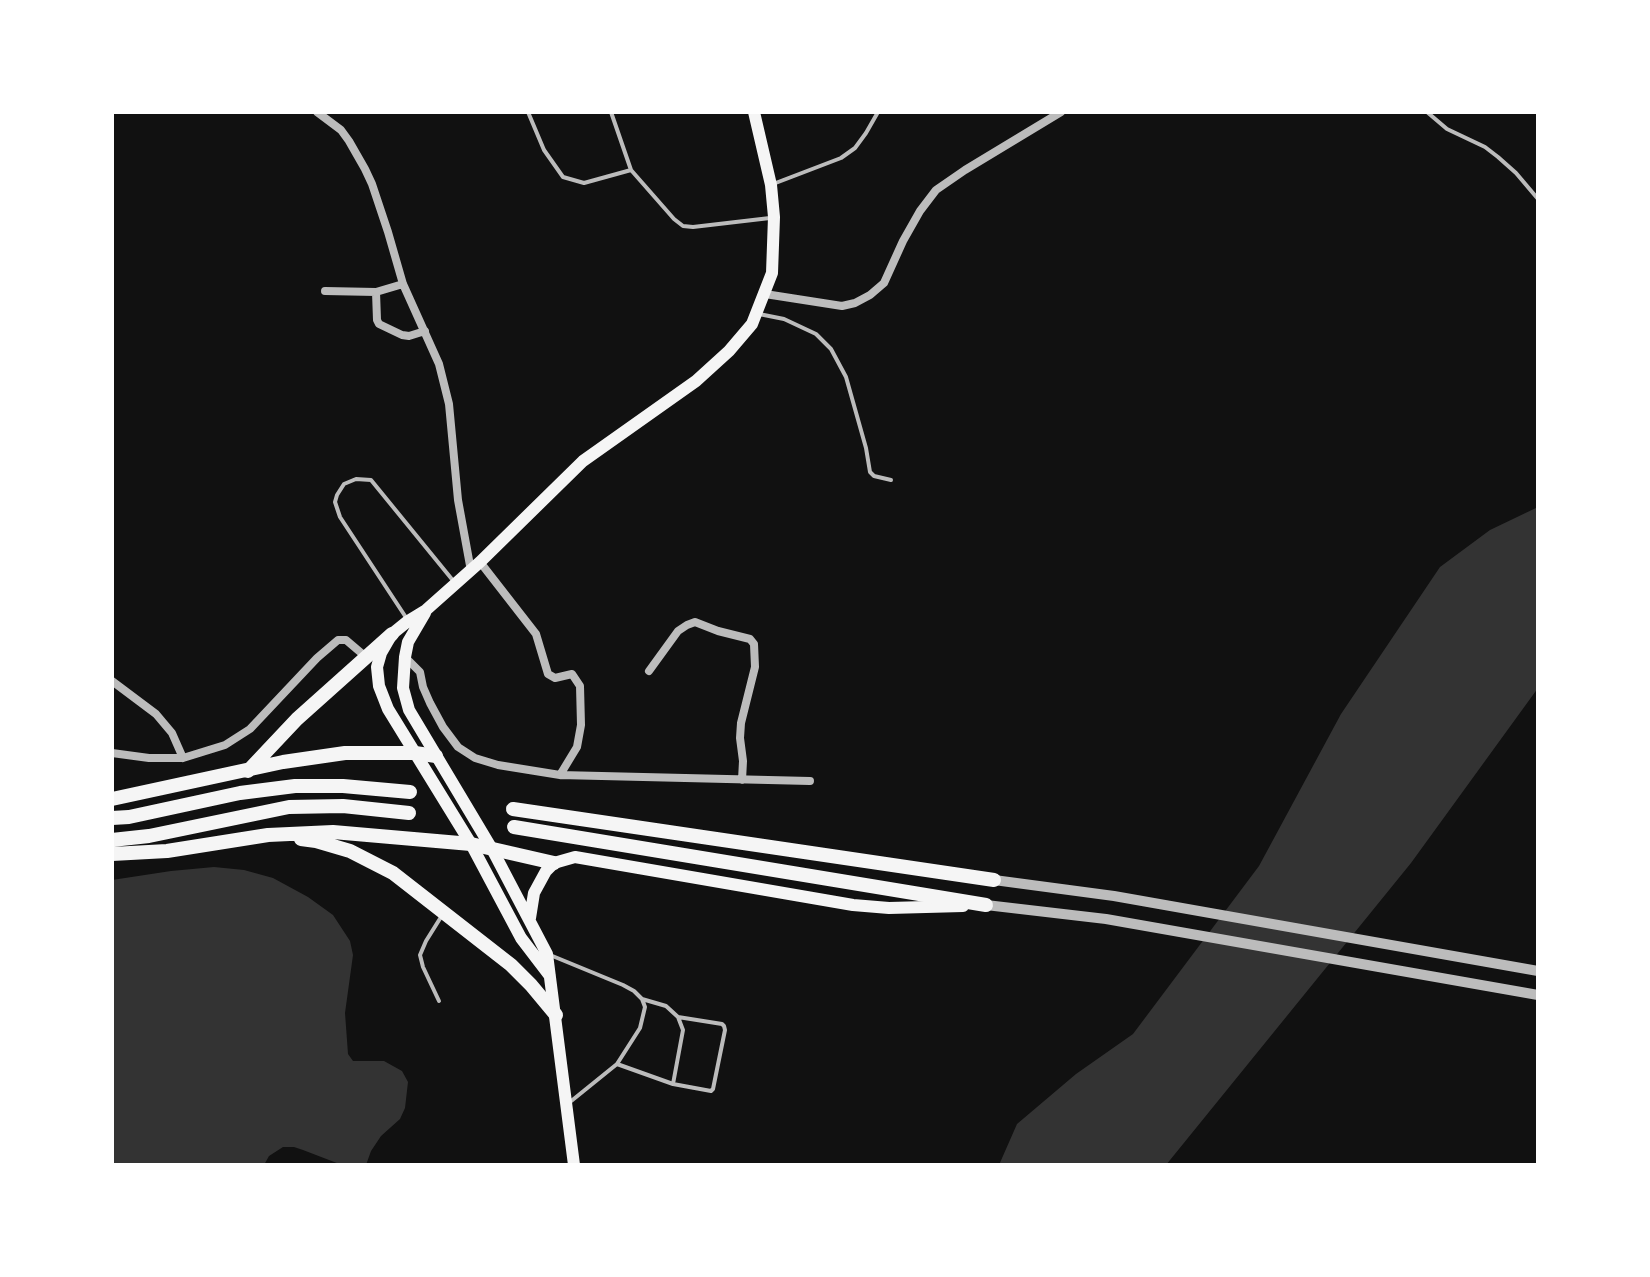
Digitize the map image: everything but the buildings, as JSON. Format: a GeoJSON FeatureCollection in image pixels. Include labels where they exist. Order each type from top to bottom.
{"type":"FeatureCollection","features":[{"type":"Feature","properties":{"kind":"highway"},"geometry":{"type":"LineString","coordinates":[[247,771],[297,719],[392,634]]}},
{"type":"Feature","properties":{"kind":"highway"},"geometry":{"type":"LineString","coordinates":[[112,799],[283,762],[345,753],[436,756]]}},
{"type":"Feature","properties":{"kind":"highway"},"geometry":{"type":"LineString","coordinates":[[112,818],[240,793],[295,786],[343,786],[410,792]]}},
{"type":"Feature","properties":{"kind":"highway"},"geometry":{"type":"LineString","coordinates":[[112,840],[149,836],[289,807],[343,806],[409,813]]}},
{"type":"Feature","properties":{"kind":"highway"},"geometry":{"type":"LineString","coordinates":[[513,809],[994,880]]}},
{"type":"Feature","properties":{"kind":"highway"},"geometry":{"type":"LineString","coordinates":[[514,827],[986,905]]}},
{"type":"Feature","properties":{"kind":"highway"},"geometry":{"type":"LineString","coordinates":[[112,854],[167,851],[268,835],[333,832],[471,844],[554,863]]}},
{"type":"Feature","properties":{"kind":"highway"},"geometry":{"type":"LineString","coordinates":[[268,835],[316,841],[350,851],[393,873],[511,965],[556,1015]]}},
{"type":"Feature","properties":{"kind":"main road"},"geometry":{"type":"LineString","coordinates":[[550,976],[521,938],[471,844],[388,709],[379,686],[377,667],[392,634],[426,610],[476,567],[583,461],[696,381],[729,351],[752,324],[772,273],[774,217],[771,185],[754,112]]}},
{"type":"Feature","properties":{"kind":"main road"},"geometry":{"type":"LineString","coordinates":[[426,610],[408,642],[403,688],[409,710],[492,849],[547,954],[574,1165]]}},
{"type":"Feature","properties":{"kind":"main road"},"geometry":{"type":"LineString","coordinates":[[530,918],[534,893],[546,871],[554,863],[575,857],[853,905],[889,908],[986,905]]}},
{"type":"Feature","properties":{"kind":"street"},"geometry":{"type":"LineString","coordinates":[[317,112],[341,130],[365,169],[403,284],[439,364],[449,404],[458,500],[476,567],[536,634],[548,674],[555,678],[572,674],[580,686],[581,725],[577,747],[560,775]]}},
{"type":"Feature","properties":{"kind":"street"},"geometry":{"type":"LineString","coordinates":[[765,294],[842,306],[870,295],[884,283],[903,241],[936,190],[1061,112]]}},
{"type":"Feature","properties":{"kind":"street"},"geometry":{"type":"LineString","coordinates":[[325,291],[376,292],[403,284]]}},
{"type":"Feature","properties":{"kind":"street"},"geometry":{"type":"LineString","coordinates":[[376,292],[379,324],[402,335],[425,331]]}},
{"type":"Feature","properties":{"kind":"street"},"geometry":{"type":"LineString","coordinates":[[649,671],[678,631],[695,622],[750,639],[754,644],[755,667],[741,723],[742,780]]}},
{"type":"Feature","properties":{"kind":"street"},"geometry":{"type":"LineString","coordinates":[[112,753],[183,758],[225,745],[250,729],[338,640],[346,640],[366,657]]}},
{"type":"Feature","properties":{"kind":"street"},"geometry":{"type":"LineString","coordinates":[[405,657],[420,672],[423,687],[443,727],[458,747],[475,758],[560,775],[810,781]]}},
{"type":"Feature","properties":{"kind":"street"},"geometry":{"type":"LineString","coordinates":[[112,681],[156,714],[172,733],[183,758]]}},
{"type":"Feature","properties":{"kind":"street"},"geometry":{"type":"LineString","coordinates":[[994,880],[1114,896],[1538,971]]}},
{"type":"Feature","properties":{"kind":"street"},"geometry":{"type":"LineString","coordinates":[[986,905],[1106,919],[1538,995]]}},
{"type":"Feature","properties":{"kind":"lane"},"geometry":{"type":"LineString","coordinates":[[528,112],[544,150],[563,177],[584,183],[631,170]]}},
{"type":"Feature","properties":{"kind":"lane"},"geometry":{"type":"LineString","coordinates":[[611,112],[631,170],[683,226],[774,217]]}},
{"type":"Feature","properties":{"kind":"lane"},"geometry":{"type":"LineString","coordinates":[[771,185],[841,158],[861,141],[878,112]]}},
{"type":"Feature","properties":{"kind":"lane"},"geometry":{"type":"LineString","coordinates":[[1427,112],[1447,129],[1485,147],[1498,157],[1538,199]]}},
{"type":"Feature","properties":{"kind":"lane"},"geometry":{"type":"LineString","coordinates":[[757,314],[784,319],[816,334],[831,349],[846,377],[870,472],[891,480]]}},
{"type":"Feature","properties":{"kind":"lane"},"geometry":{"type":"LineString","coordinates":[[408,621],[340,517],[335,502],[344,484],[356,479],[371,480],[456,584]]}},
{"type":"Feature","properties":{"kind":"lane"},"geometry":{"type":"LineString","coordinates":[[439,1001],[420,955],[444,912]]}},
{"type":"Feature","properties":{"kind":"lane"},"geometry":{"type":"LineString","coordinates":[[547,954],[623,985],[634,991],[645,1007],[640,1028],[617,1064],[566,1106]]}},
{"type":"Feature","properties":{"kind":"lane"},"geometry":{"type":"LineString","coordinates":[[642,999],[666,1006],[678,1017],[683,1030],[673,1084]]}},
{"type":"Feature","properties":{"kind":"lane"},"geometry":{"type":"LineString","coordinates":[[617,1064],[673,1084],[711,1091],[725,1030],[722,1024],[678,1017]]}},
{"type":"Feature","properties":{"kind":"shaded area"},"geometry":{"type":"Polygon","coordinates":[[[1538,507],[1538,688],[1411,863],[1166,1165],[999,1165],[1017,1124],[1076,1074],[1133,1034],[1259,866],[1341,714],[1440,567],[1490,530],[1538,507]]]}},
{"type":"Feature","properties":{"kind":"shaded area"},"geometry":{"type":"Polygon","coordinates":[[[214,867],[244,870],[273,878],[308,897],[333,915],[350,941],[353,955],[345,1013],[348,1054],[353,1061],[384,1061],[402,1071],[408,1082],[405,1108],[400,1119],[381,1136],[366,1165],[342,1165],[294,1147],[283,1147],[269,1156],[264,1165],[112,1165],[112,880],[214,867]]]}}]}
